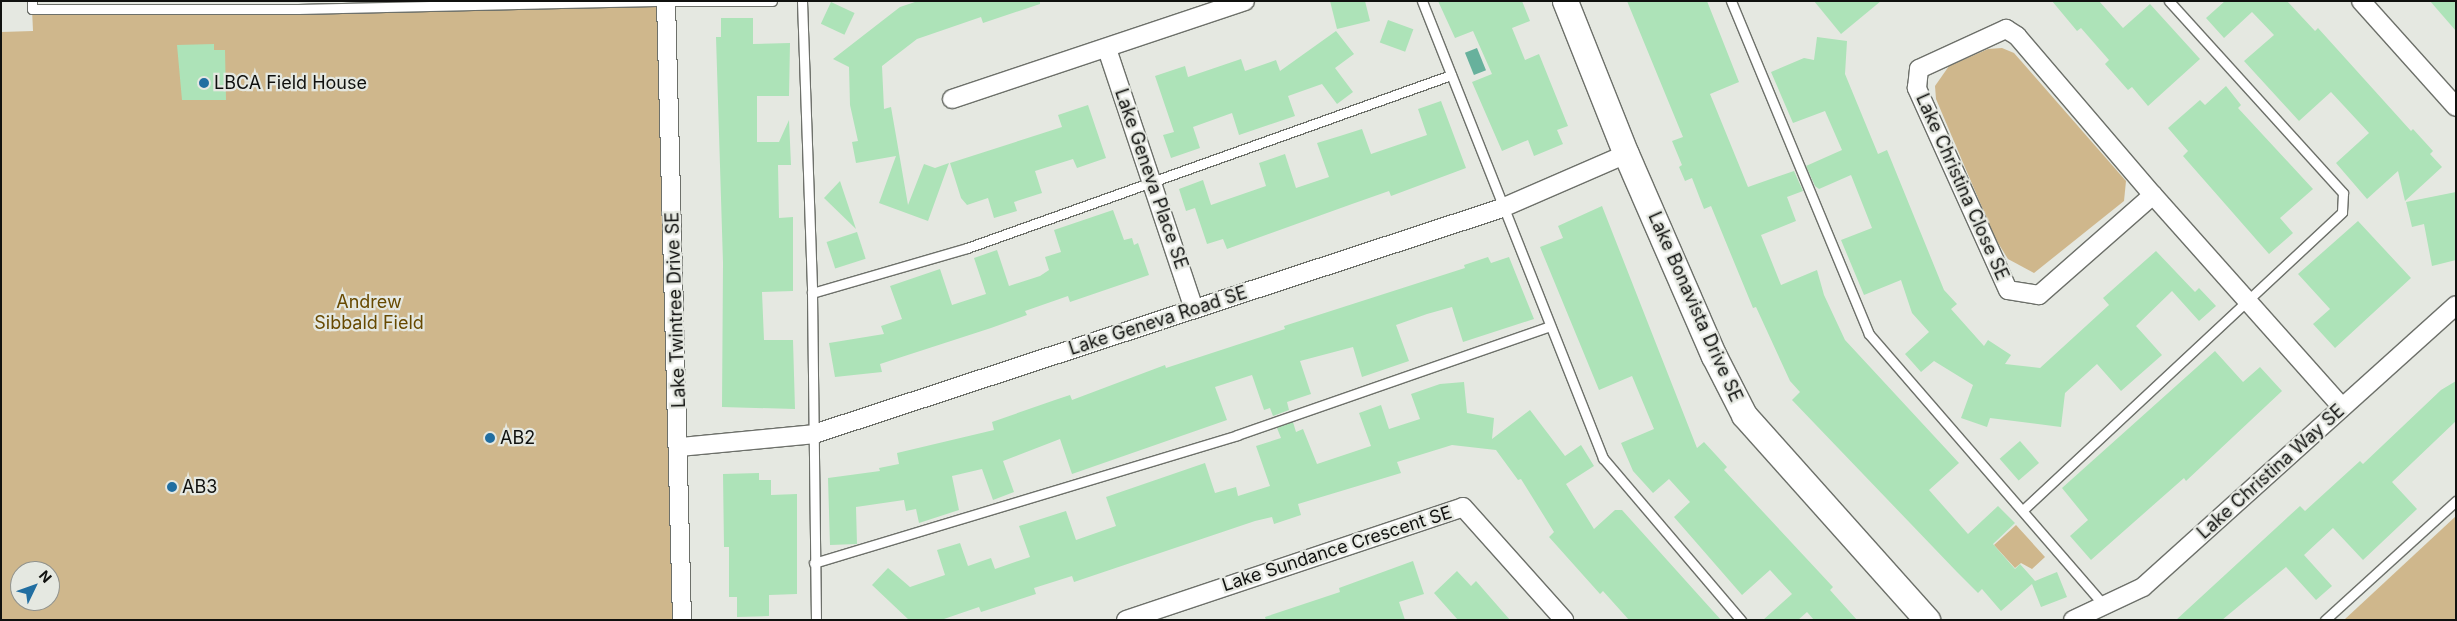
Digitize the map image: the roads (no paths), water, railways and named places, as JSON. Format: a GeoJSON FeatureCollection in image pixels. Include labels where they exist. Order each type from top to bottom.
{"type":"FeatureCollection","features":[{"type":"Feature","properties":{"kind":"street","name":"Lake Twintree Drive SE"},"geometry":{"type":"LineString","coordinates":[[666,1],[680,448],[682,620]]}},
{"type":"Feature","properties":{"kind":"street"},"geometry":{"type":"LineString","coordinates":[[952,99],[1107,49],[1245,1]]}},
{"type":"Feature","properties":{"kind":"street","name":"Lake Bonavista Drive SE"},"geometry":{"type":"LineString","coordinates":[[1566,1],[1626,154],[1714,356],[1744,415],[1927,620]]}},
{"type":"Feature","properties":{"kind":"street"},"geometry":{"type":"LineString","coordinates":[[2361,1],[2456,107]]}},
{"type":"Feature","properties":{"kind":"street","name":"Lake Christina Close SE"},"geometry":{"type":"LineString","coordinates":[[2152,195],[2039,294],[2008,290],[1917,88],[1919,69],[2006,29],[2017,36],[2152,195],[2342,407]]}},
{"type":"Feature","properties":{"kind":"street","name":"Lake Geneva Place SE"},"geometry":{"type":"LineString","coordinates":[[1107,49],[1194,309]]}},
{"type":"Feature","properties":{"kind":"street","name":"Lake Geneva Road SE"},"geometry":{"type":"LineString","coordinates":[[680,448],[814,434],[1502,208],[1626,154]]}},
{"type":"Feature","properties":{"kind":"street","name":"Lake Christina Way SE"},"geometry":{"type":"LineString","coordinates":[[2074,620],[2143,587],[2456,305]]}},
{"type":"Feature","properties":{"kind":"street","name":"Lake Sundance Crescent SE"},"geometry":{"type":"LineString","coordinates":[[1126,620],[1463,507],[1564,620]]}},
{"type":"Feature","properties":{"kind":"lane"},"geometry":{"type":"LineString","coordinates":[[32,1],[32,9],[298,10],[656,1]]}},
{"type":"Feature","properties":{"kind":"lane"},"geometry":{"type":"LineString","coordinates":[[673,1],[772,1]]}},
{"type":"Feature","properties":{"kind":"lane"},"geometry":{"type":"LineString","coordinates":[[802,1],[812,293],[816,620]]}},
{"type":"Feature","properties":{"kind":"lane"},"geometry":{"type":"LineString","coordinates":[[1422,1],[1502,208],[1603,458],[1741,620]]}},
{"type":"Feature","properties":{"kind":"lane"},"geometry":{"type":"LineString","coordinates":[[1732,1],[1870,334],[2024,509],[2105,606]]}},
{"type":"Feature","properties":{"kind":"lane"},"geometry":{"type":"LineString","coordinates":[[2024,509],[2342,212],[2343,193],[2169,1]]}},
{"type":"Feature","properties":{"kind":"lane"},"geometry":{"type":"LineString","coordinates":[[812,293],[967,248],[1153,184],[1450,75]]}},
{"type":"Feature","properties":{"kind":"lane"},"geometry":{"type":"LineString","coordinates":[[814,563],[1236,435],[1550,326]]}},
{"type":"Feature","properties":{"kind":"lane"},"geometry":{"type":"LineString","coordinates":[[2325,620],[2456,501]]}},
{"type":"Feature","properties":{"kind":"place","name":"LBCA Field House"},"geometry":{"type":"Point","coordinates":[204,83]}},
{"type":"Feature","properties":{"kind":"place","name":"AB2"},"geometry":{"type":"Point","coordinates":[490,438]}},
{"type":"Feature","properties":{"kind":"place","name":"AB3"},"geometry":{"type":"Point","coordinates":[172,487]}},
{"type":"Feature","properties":{"kind":"park label","name":"Andrew Sibbald Field"},"geometry":{"type":"Point","coordinates":[369,313]}}]}
